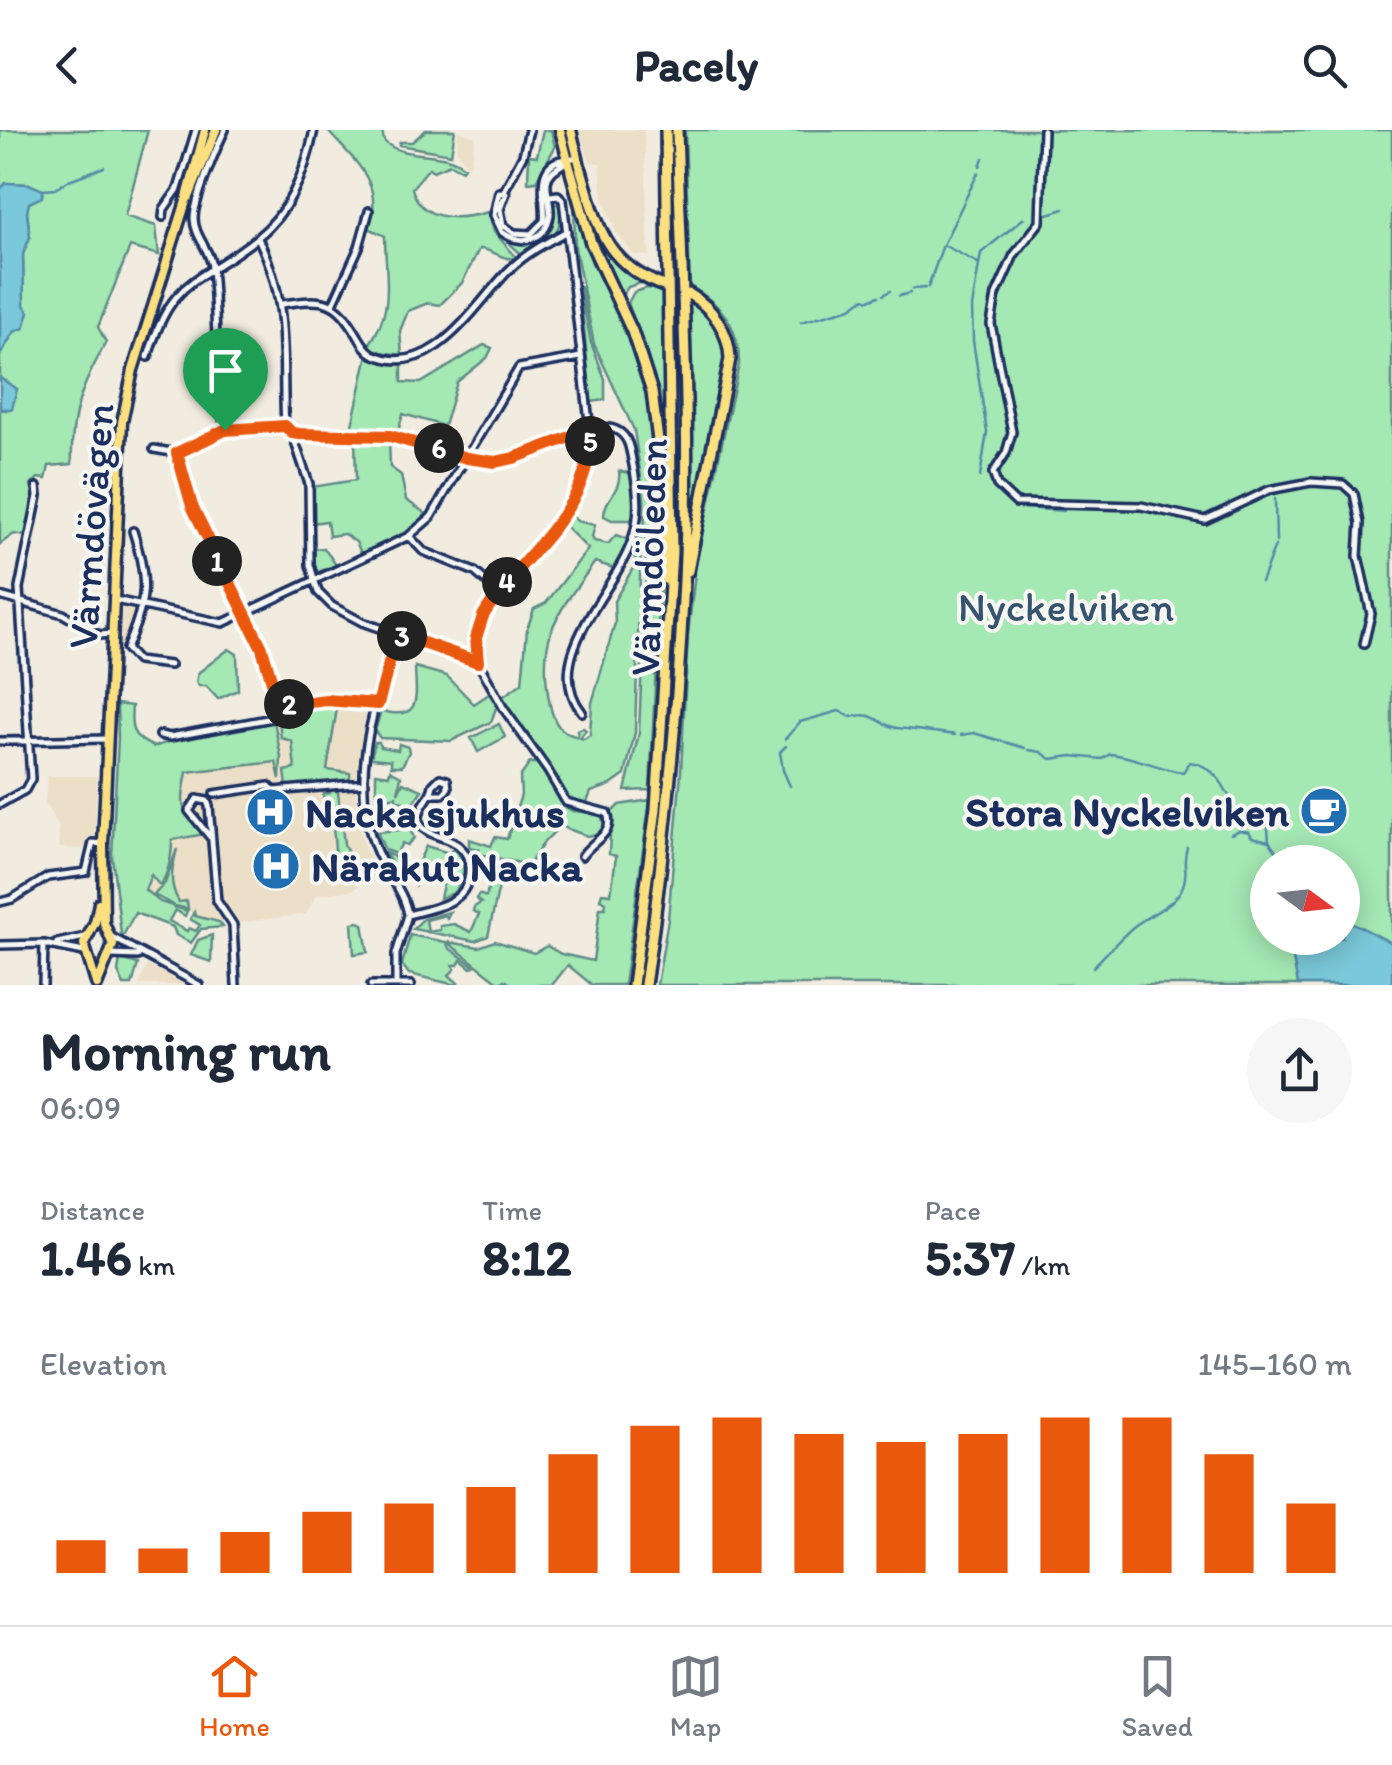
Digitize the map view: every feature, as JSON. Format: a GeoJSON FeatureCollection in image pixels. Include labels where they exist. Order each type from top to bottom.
{"type":"FeatureCollection","features":[{"type":"Feature","properties":{"kind":"highway","name":"Värmdöleden"},"geometry":{"type":"LineString","coordinates":[[634,985],[656,809],[672,552],[666,130]]}},
{"type":"Feature","properties":{"kind":"highway","name":"Värmdöleden"},"geometry":{"type":"LineString","coordinates":[[645,985],[662,859],[684,598],[686,376],[679,130]]}},
{"type":"Feature","properties":{"kind":"highway"},"geometry":{"type":"LineString","coordinates":[[576,171],[591,243],[632,331],[652,392],[660,449],[667,617]]}},
{"type":"Feature","properties":{"kind":"highway"},"geometry":{"type":"LineString","coordinates":[[576,171],[610,248],[630,269],[666,287]]}},
{"type":"Feature","properties":{"kind":"highway"},"geometry":{"type":"LineString","coordinates":[[684,598],[730,359],[727,338],[718,320],[689,294]]}},
{"type":"Feature","properties":{"kind":"main road","name":"Värmdövägen"},"geometry":{"type":"LineString","coordinates":[[198,179],[204,130]]}},
{"type":"Feature","properties":{"kind":"main road","name":"Värmdövägen"},"geometry":{"type":"LineString","coordinates":[[97,985],[113,945],[104,923],[102,844],[125,401],[186,201],[216,130]]}},
{"type":"Feature","properties":{"kind":"main road"},"geometry":{"type":"LineString","coordinates":[[560,130],[573,159]]}},
{"type":"Feature","properties":{"kind":"main road"},"geometry":{"type":"LineString","coordinates":[[571,130],[576,171]]}},
{"type":"Feature","properties":{"kind":"main road","name":"Värmdövägen"},"geometry":{"type":"LineString","coordinates":[[97,985],[84,944],[98,912],[102,864]]}},
{"type":"Feature","properties":{"kind":"main road"},"geometry":{"type":"LineString","coordinates":[[87,935],[98,930],[109,935]]}},
{"type":"Feature","properties":{"kind":"main road"},"geometry":{"type":"LineString","coordinates":[[87,954],[98,959],[108,956]]}},
{"type":"Feature","properties":{"kind":"street"},"geometry":{"type":"LineString","coordinates":[[163,217],[176,193],[196,130]]}},
{"type":"Feature","properties":{"kind":"street","name":"Värmdövägen"},"geometry":{"type":"LineString","coordinates":[[212,267],[195,226],[195,209],[198,179],[225,130]]}},
{"type":"Feature","properties":{"kind":"street"},"geometry":{"type":"LineString","coordinates":[[148,358],[173,299],[190,281],[258,238],[292,196],[303,174],[314,130]]}},
{"type":"Feature","properties":{"kind":"street"},"geometry":{"type":"LineString","coordinates":[[529,130],[523,155],[504,191],[501,220],[507,229],[531,234],[541,227],[546,196],[542,180],[558,160],[573,159]]}},
{"type":"Feature","properties":{"kind":"street"},"geometry":{"type":"LineString","coordinates":[[1044,130],[1040,222],[1014,255],[996,295],[991,324],[1012,432],[994,473],[997,485],[1016,503],[1142,506],[1205,520],[1269,490],[1311,482],[1343,484],[1354,494],[1360,523],[1358,556],[1372,614],[1364,644]]}},
{"type":"Feature","properties":{"kind":"street"},"geometry":{"type":"LineString","coordinates":[[546,196],[563,200],[589,454],[578,496],[498,592],[478,627],[478,662],[560,795],[571,806],[607,813],[608,832],[582,856]]}},
{"type":"Feature","properties":{"kind":"street"},"geometry":{"type":"LineString","coordinates":[[333,304],[359,247],[369,210]]}},
{"type":"Feature","properties":{"kind":"street"},"geometry":{"type":"LineString","coordinates":[[282,304],[310,300],[333,304],[347,316],[373,354],[402,358],[422,354],[463,325],[524,257],[567,232]]}},
{"type":"Feature","properties":{"kind":"street"},"geometry":{"type":"LineString","coordinates":[[258,238],[273,270],[282,304],[285,426],[292,433],[309,485],[308,546],[318,592],[332,606],[478,662]]}},
{"type":"Feature","properties":{"kind":"street"},"geometry":{"type":"LineString","coordinates":[[212,267],[216,369],[225,430]]}},
{"type":"Feature","properties":{"kind":"street"},"geometry":{"type":"LineString","coordinates":[[115,600],[223,623],[410,536],[431,517],[519,368],[581,357]]}},
{"type":"Feature","properties":{"kind":"street"},"geometry":{"type":"LineString","coordinates":[[154,449],[177,453],[225,430],[285,426]]}},
{"type":"Feature","properties":{"kind":"street"},"geometry":{"type":"LineString","coordinates":[[292,433],[390,436],[467,458],[505,462],[589,430],[610,428],[626,438],[639,502],[637,524],[627,554],[572,649],[572,687],[582,712]]}},
{"type":"Feature","properties":{"kind":"street"},"geometry":{"type":"LineString","coordinates":[[160,735],[170,737],[278,717],[279,706],[262,648],[199,523],[177,453]]}},
{"type":"Feature","properties":{"kind":"street"},"geometry":{"type":"LineString","coordinates":[[0,804],[25,790],[31,779],[20,603],[21,573],[37,486]]}},
{"type":"Feature","properties":{"kind":"street"},"geometry":{"type":"LineString","coordinates":[[133,531],[145,572],[144,605],[126,648],[137,661],[170,665]]}},
{"type":"Feature","properties":{"kind":"street"},"geometry":{"type":"LineString","coordinates":[[410,536],[422,551],[476,572],[498,592]]}},
{"type":"Feature","properties":{"kind":"street"},"geometry":{"type":"LineString","coordinates":[[0,596],[63,614],[99,634],[112,634]]}},
{"type":"Feature","properties":{"kind":"street"},"geometry":{"type":"LineString","coordinates":[[279,706],[326,700],[378,704],[397,634]]}},
{"type":"Feature","properties":{"kind":"street"},"geometry":{"type":"LineString","coordinates":[[373,715],[365,748],[364,783],[372,842],[406,902],[408,915],[396,954],[396,984]]}},
{"type":"Feature","properties":{"kind":"street"},"geometry":{"type":"LineString","coordinates":[[0,741],[107,739]]}},
{"type":"Feature","properties":{"kind":"street"},"geometry":{"type":"LineString","coordinates":[[214,794],[269,786],[274,791],[364,783]]}},
{"type":"Feature","properties":{"kind":"street"},"geometry":{"type":"LineString","coordinates":[[408,915],[455,901],[464,892],[469,878],[469,860],[462,849],[425,832],[419,823],[420,807],[432,794]]}},
{"type":"Feature","properties":{"kind":"street"},"geometry":{"type":"LineString","coordinates":[[210,837],[189,811],[198,799],[208,802],[218,901],[232,924],[236,985]]}},
{"type":"Feature","properties":{"kind":"street"},"geometry":{"type":"LineString","coordinates":[[0,902],[48,877],[86,872],[93,843],[102,844]]}},
{"type":"Feature","properties":{"kind":"street"},"geometry":{"type":"LineString","coordinates":[[44,944],[87,935]]}},
{"type":"Feature","properties":{"kind":"street"},"geometry":{"type":"LineString","coordinates":[[109,935],[199,985]]}},
{"type":"Feature","properties":{"kind":"street"},"geometry":{"type":"LineString","coordinates":[[44,944],[44,985]]}},
{"type":"Feature","properties":{"kind":"street"},"geometry":{"type":"LineString","coordinates":[[0,945],[44,944],[75,948],[87,954]]}},
{"type":"Feature","properties":{"kind":"street"},"geometry":{"type":"LineString","coordinates":[[108,956],[118,953],[146,958]]}},
{"type":"Feature","properties":{"kind":"street"},"geometry":{"type":"LineString","coordinates":[[371,985],[412,985]]}},
{"type":"Feature","properties":{"kind":"shaded area"},"geometry":{"type":"Polygon","coordinates":[[[579,130],[644,130],[649,256],[634,255],[616,232],[603,197],[600,163],[590,162],[579,130]]]}},
{"type":"Feature","properties":{"kind":"shaded area"},"geometry":{"type":"Polygon","coordinates":[[[458,131],[475,137],[468,166],[457,151],[458,131]]]}},
{"type":"Feature","properties":{"kind":"shaded area"},"geometry":{"type":"Polygon","coordinates":[[[127,606],[146,610],[129,647],[119,646],[122,609],[127,606]]]}},
{"type":"Feature","properties":{"kind":"shaded area","name":"Nacka sjukhus"},"geometry":{"type":"Polygon","coordinates":[[[338,702],[366,710],[357,770],[356,816],[365,849],[385,880],[316,895],[306,914],[237,923],[208,921],[145,890],[171,840],[197,825],[186,816],[182,801],[187,772],[186,736],[274,721],[284,707],[338,702]]]}},
{"type":"Feature","properties":{"kind":"shaded area"},"geometry":{"type":"Polygon","coordinates":[[[47,776],[97,776],[94,849],[60,848],[58,826],[45,803],[47,776]]]}},
{"type":"Feature","properties":{"kind":"shaded area"},"geometry":{"type":"Polygon","coordinates":[[[147,966],[166,974],[185,985],[139,985],[147,966]]]}},
{"type":"Feature","properties":{"kind":"green space"},"geometry":{"type":"Polygon","coordinates":[[[0,130],[148,130],[125,216],[156,226],[159,255],[130,247],[98,327],[106,342],[79,400],[72,464],[49,466],[46,479],[38,478],[31,485],[35,498],[26,536],[14,534],[0,544],[0,409],[6,410],[17,389],[0,378],[0,355],[24,306],[23,254],[30,237],[29,184],[6,183],[0,190],[0,130]]]}},
{"type":"Feature","properties":{"kind":"green space"},"geometry":{"type":"Polygon","coordinates":[[[327,130],[382,130],[384,141],[392,147],[445,158],[464,167],[462,170],[450,164],[433,171],[429,168],[412,188],[417,199],[424,208],[443,216],[466,217],[488,212],[494,232],[517,258],[479,249],[462,283],[440,305],[428,303],[408,311],[400,331],[402,355],[373,351],[368,346],[386,306],[385,236],[369,228],[373,198],[364,173],[327,130]]]}},
{"type":"Feature","properties":{"kind":"green space"},"geometry":{"type":"Polygon","coordinates":[[[426,130],[455,130],[451,154],[399,145],[412,142],[426,130]]]}},
{"type":"Feature","properties":{"kind":"green space"},"geometry":{"type":"Polygon","coordinates":[[[543,130],[551,130],[555,147],[536,181],[528,182],[529,155],[537,156],[543,130]]]}},
{"type":"Feature","properties":{"kind":"green space","name":"Nyckelviken"},"geometry":{"type":"Polygon","coordinates":[[[685,130],[1392,130],[1392,985],[657,985],[668,919],[696,564],[739,364],[732,327],[711,300],[690,286],[685,130]]]}},
{"type":"Feature","properties":{"kind":"green space"},"geometry":{"type":"Polygon","coordinates":[[[574,202],[592,263],[628,334],[642,372],[654,438],[660,581],[650,790],[625,791],[639,733],[646,562],[644,498],[634,430],[594,344],[575,248],[574,202]]]}},
{"type":"Feature","properties":{"kind":"green space"},"geometry":{"type":"Polygon","coordinates":[[[583,203],[607,247],[622,266],[643,282],[628,287],[620,299],[595,247],[583,203]]]}},
{"type":"Feature","properties":{"kind":"green space"},"geometry":{"type":"Polygon","coordinates":[[[554,204],[559,204],[559,224],[546,241],[522,255],[505,239],[524,244],[540,238],[550,224],[554,204]]]}},
{"type":"Feature","properties":{"kind":"green space"},"geometry":{"type":"Polygon","coordinates":[[[580,285],[591,343],[605,379],[605,400],[591,402],[580,285]]]}},
{"type":"Feature","properties":{"kind":"green space"},"geometry":{"type":"Polygon","coordinates":[[[647,288],[665,291],[666,508],[657,391],[628,303],[634,292],[647,288]]]}},
{"type":"Feature","properties":{"kind":"green space"},"geometry":{"type":"Polygon","coordinates":[[[689,299],[718,329],[726,354],[691,530],[689,299]]]}},
{"type":"Feature","properties":{"kind":"green space"},"geometry":{"type":"Polygon","coordinates":[[[484,345],[492,348],[487,358],[457,382],[444,426],[403,414],[397,435],[351,430],[368,354],[402,362],[402,382],[421,383],[484,345]]]}},
{"type":"Feature","properties":{"kind":"green space"},"geometry":{"type":"Polygon","coordinates":[[[355,436],[389,439],[390,467],[401,475],[406,500],[428,515],[416,529],[362,555],[356,542],[344,534],[329,536],[327,521],[312,523],[312,487],[356,480],[355,436]]]}},
{"type":"Feature","properties":{"kind":"green space"},"geometry":{"type":"Polygon","coordinates":[[[619,471],[631,473],[636,500],[632,520],[604,516],[618,484],[619,471]]]}},
{"type":"Feature","properties":{"kind":"green space"},"geometry":{"type":"Polygon","coordinates":[[[570,513],[577,521],[595,525],[594,541],[608,544],[616,535],[629,540],[613,568],[595,562],[560,613],[548,644],[546,682],[553,717],[558,726],[572,735],[578,737],[577,730],[586,730],[580,738],[590,735],[592,703],[615,623],[614,601],[636,563],[634,555],[640,537],[641,544],[635,732],[625,775],[591,792],[586,805],[578,804],[561,791],[553,771],[501,698],[522,683],[527,629],[534,609],[546,603],[588,549],[562,523],[570,513]]]}},
{"type":"Feature","properties":{"kind":"green space"},"geometry":{"type":"Polygon","coordinates":[[[324,548],[336,565],[318,572],[312,549],[324,548]]]}},
{"type":"Feature","properties":{"kind":"green space"},"geometry":{"type":"Polygon","coordinates":[[[229,649],[237,654],[238,690],[218,699],[196,682],[198,673],[229,649]]]}},
{"type":"Feature","properties":{"kind":"green space"},"geometry":{"type":"Polygon","coordinates":[[[415,667],[447,676],[474,704],[489,694],[497,705],[491,722],[451,741],[380,738],[375,731],[381,711],[404,713],[414,705],[415,667]]]}},
{"type":"Feature","properties":{"kind":"green space"},"geometry":{"type":"Polygon","coordinates":[[[338,702],[327,770],[350,773],[350,780],[287,786],[285,771],[295,769],[292,741],[281,738],[279,720],[284,707],[338,702]]]}},
{"type":"Feature","properties":{"kind":"green space"},"geometry":{"type":"Polygon","coordinates":[[[117,704],[132,706],[134,731],[154,747],[186,736],[274,721],[281,757],[280,779],[276,762],[187,772],[184,807],[205,834],[172,840],[163,881],[160,886],[151,875],[145,890],[160,902],[187,911],[185,916],[175,910],[169,921],[187,931],[196,931],[200,925],[190,919],[194,912],[195,916],[219,922],[223,927],[201,929],[191,943],[176,935],[173,927],[135,913],[121,934],[112,856],[117,704]]]}},
{"type":"Feature","properties":{"kind":"green space"},"geometry":{"type":"Polygon","coordinates":[[[499,724],[505,737],[478,752],[471,738],[499,724]]]}},
{"type":"Feature","properties":{"kind":"green space"},"geometry":{"type":"Polygon","coordinates":[[[375,742],[380,747],[398,750],[399,744],[408,747],[402,766],[391,766],[391,760],[371,758],[375,742]]]}},
{"type":"Feature","properties":{"kind":"green space"},"geometry":{"type":"Polygon","coordinates":[[[530,763],[540,763],[565,807],[601,814],[602,833],[587,836],[560,826],[529,865],[479,854],[479,849],[469,847],[469,839],[491,846],[495,837],[507,839],[521,795],[520,777],[530,763]]]}},
{"type":"Feature","properties":{"kind":"green space"},"geometry":{"type":"Polygon","coordinates":[[[390,770],[401,776],[398,793],[403,782],[422,790],[411,806],[396,796],[382,799],[376,807],[376,773],[389,775],[390,770]]]}},
{"type":"Feature","properties":{"kind":"green space"},"geometry":{"type":"Polygon","coordinates":[[[329,788],[338,792],[344,844],[353,864],[346,869],[333,851],[331,803],[324,801],[323,794],[330,793],[329,788]]]}},
{"type":"Feature","properties":{"kind":"green space"},"geometry":{"type":"Polygon","coordinates":[[[650,800],[624,985],[592,985],[568,965],[552,985],[512,985],[505,980],[500,983],[447,942],[479,947],[495,941],[534,953],[547,946],[561,954],[593,961],[600,908],[605,908],[606,902],[600,899],[602,893],[611,894],[616,856],[609,854],[611,813],[619,805],[650,800]]]}},
{"type":"Feature","properties":{"kind":"green space"},"geometry":{"type":"Polygon","coordinates":[[[410,829],[414,838],[407,845],[402,843],[396,854],[385,850],[377,832],[410,829]]]}},
{"type":"Feature","properties":{"kind":"green space"},"geometry":{"type":"Polygon","coordinates":[[[426,846],[449,853],[454,848],[459,853],[464,871],[452,894],[440,898],[443,885],[421,876],[417,865],[426,846]]]}},
{"type":"Feature","properties":{"kind":"green space"},"geometry":{"type":"Polygon","coordinates":[[[177,849],[173,889],[179,902],[187,901],[188,909],[154,895],[165,883],[177,849]]]}},
{"type":"Feature","properties":{"kind":"green space"},"geometry":{"type":"Polygon","coordinates":[[[385,853],[399,864],[415,866],[419,876],[415,886],[409,880],[404,883],[385,853]]]}},
{"type":"Feature","properties":{"kind":"green space"},"geometry":{"type":"Polygon","coordinates":[[[488,861],[504,864],[488,936],[475,941],[428,932],[454,924],[471,932],[479,914],[473,911],[474,907],[481,903],[476,899],[479,894],[486,897],[493,868],[487,867],[488,861]]]}},
{"type":"Feature","properties":{"kind":"green space"},"geometry":{"type":"Polygon","coordinates":[[[450,912],[447,918],[446,915],[426,920],[428,932],[413,929],[423,919],[450,912]]]}},
{"type":"Feature","properties":{"kind":"green space"},"geometry":{"type":"Polygon","coordinates":[[[352,923],[363,924],[368,952],[354,954],[352,923]]]}},
{"type":"Feature","properties":{"kind":"green space"},"geometry":{"type":"Polygon","coordinates":[[[212,935],[211,962],[191,955],[198,940],[212,935]]]}},
{"type":"Feature","properties":{"kind":"green space"},"geometry":{"type":"Polygon","coordinates":[[[410,935],[446,942],[474,966],[471,968],[461,960],[453,965],[455,969],[449,975],[456,985],[409,974],[402,965],[410,935]]]}},
{"type":"Feature","properties":{"kind":"green space"},"geometry":{"type":"Polygon","coordinates":[[[120,959],[138,964],[132,985],[124,985],[118,972],[120,959]]]}},
{"type":"Feature","properties":{"kind":"water"},"geometry":{"type":"Polygon","coordinates":[[[6,183],[29,184],[43,190],[42,197],[29,203],[27,212],[30,237],[23,254],[24,305],[29,312],[24,328],[14,332],[0,355],[0,190],[6,183]]]}},
{"type":"Feature","properties":{"kind":"water"},"geometry":{"type":"Polygon","coordinates":[[[0,378],[17,389],[12,409],[0,409],[0,378]]]}},
{"type":"Feature","properties":{"kind":"water"},"geometry":{"type":"Polygon","coordinates":[[[1360,927],[1392,943],[1392,985],[1298,985],[1292,955],[1360,955],[1360,927]]]}},
{"type":"Feature","properties":{"kind":"waterway"},"geometry":{"type":"LineString","coordinates":[[980,166],[983,158]]}},
{"type":"Feature","properties":{"kind":"waterway"},"geometry":{"type":"LineString","coordinates":[[69,180],[104,167]]}},
{"type":"Feature","properties":{"kind":"waterway"},"geometry":{"type":"LineString","coordinates":[[928,287],[943,245],[978,173]]}},
{"type":"Feature","properties":{"kind":"waterway"},"geometry":{"type":"LineString","coordinates":[[43,190],[55,189],[68,181]]}},
{"type":"Feature","properties":{"kind":"waterway"},"geometry":{"type":"LineString","coordinates":[[1048,214],[1064,209]]}},
{"type":"Feature","properties":{"kind":"waterway"},"geometry":{"type":"LineString","coordinates":[[980,477],[987,432],[973,341],[972,307],[981,253],[1024,218]]}},
{"type":"Feature","properties":{"kind":"waterway"},"geometry":{"type":"LineString","coordinates":[[945,246],[978,263]]}},
{"type":"Feature","properties":{"kind":"waterway"},"geometry":{"type":"LineString","coordinates":[[912,289],[925,288]]}},
{"type":"Feature","properties":{"kind":"waterway"},"geometry":{"type":"LineString","coordinates":[[883,295],[890,291]]}},
{"type":"Feature","properties":{"kind":"waterway"},"geometry":{"type":"LineString","coordinates":[[899,296],[910,293]]}},
{"type":"Feature","properties":{"kind":"waterway"},"geometry":{"type":"LineString","coordinates":[[801,322],[879,296]]}},
{"type":"Feature","properties":{"kind":"waterway"},"geometry":{"type":"LineString","coordinates":[[1275,499],[1276,542]]}},
{"type":"Feature","properties":{"kind":"waterway"},"geometry":{"type":"LineString","coordinates":[[1025,508],[1064,511]]}},
{"type":"Feature","properties":{"kind":"waterway"},"geometry":{"type":"LineString","coordinates":[[1261,582],[1275,546]]}},
{"type":"Feature","properties":{"kind":"waterway"},"geometry":{"type":"LineString","coordinates":[[785,739],[800,722],[839,711],[851,717],[871,717],[897,728],[955,735]]}},
{"type":"Feature","properties":{"kind":"waterway"},"geometry":{"type":"LineString","coordinates":[[961,735],[974,733],[1025,748]]}},
{"type":"Feature","properties":{"kind":"waterway"},"geometry":{"type":"LineString","coordinates":[[786,746],[780,752],[790,786]]}},
{"type":"Feature","properties":{"kind":"waterway"},"geometry":{"type":"LineString","coordinates":[[1029,750],[1051,759],[1119,755],[1183,772],[1190,762],[1200,765],[1221,782],[1239,817],[1267,817],[1269,841]]}},
{"type":"Feature","properties":{"kind":"waterway"},"geometry":{"type":"LineString","coordinates":[[1231,834],[1249,832],[1272,845]]}},
{"type":"Feature","properties":{"kind":"waterway"},"geometry":{"type":"LineString","coordinates":[[1093,967],[1133,927],[1178,895],[1185,878],[1187,847]]}},
{"type":"Feature","properties":{"kind":"place","name":"Stora Nyckelviken"},"geometry":{"type":"Point","coordinates":[1324,811]}},
{"type":"Feature","properties":{"kind":"place","name":"Nacka sjukhus"},"geometry":{"type":"Point","coordinates":[270,812]}},
{"type":"Feature","properties":{"kind":"place","name":"Närakut Nacka"},"geometry":{"type":"Point","coordinates":[276,866]}},
{"type":"Feature","properties":{"kind":"route"},"geometry":{"type":"LineString","coordinates":[[285,426],[300,434],[374,434],[495,462],[505,462],[589,430],[590,441],[578,496],[498,592],[483,616],[476,638],[478,662],[397,634],[378,704],[308,700],[279,706],[262,648],[192,506],[177,453],[225,430],[285,426]]}}]}
